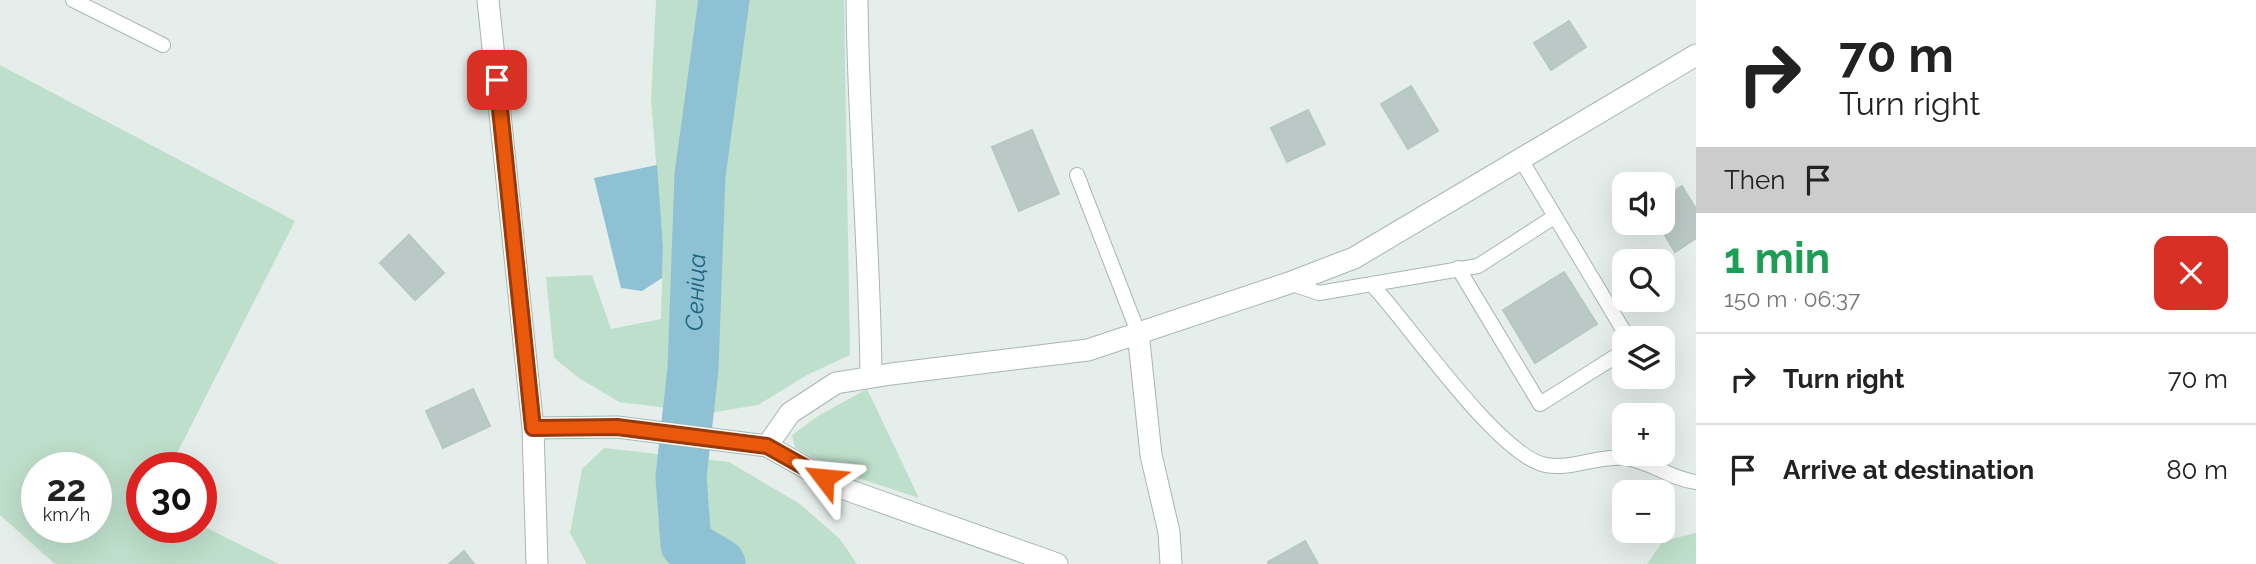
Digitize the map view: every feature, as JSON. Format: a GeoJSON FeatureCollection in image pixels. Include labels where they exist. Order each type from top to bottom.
{"type":"FeatureCollection","features":[{"type":"Feature","properties":{"kind":"street"},"geometry":{"type":"LineString","coordinates":[[488,0],[533,428],[537,564]]}},
{"type":"Feature","properties":{"kind":"street"},"geometry":{"type":"LineString","coordinates":[[857,0],[858,115],[871,287],[871,377]]}},
{"type":"Feature","properties":{"kind":"street"},"geometry":{"type":"LineString","coordinates":[[767,446],[790,413],[836,383],[1088,350],[1289,283],[1354,258],[1696,55]]}},
{"type":"Feature","properties":{"kind":"street"},"geometry":{"type":"LineString","coordinates":[[1138,332],[1151,455],[1169,532],[1171,564]]}},
{"type":"Feature","properties":{"kind":"street"},"geometry":{"type":"LineString","coordinates":[[533,428],[617,427],[767,446],[842,488],[1057,564]]}},
{"type":"Feature","properties":{"kind":"lane"},"geometry":{"type":"LineString","coordinates":[[74,0],[163,45]]}},
{"type":"Feature","properties":{"kind":"lane"},"geometry":{"type":"LineString","coordinates":[[1520,158],[1621,326]]}},
{"type":"Feature","properties":{"kind":"lane"},"geometry":{"type":"LineString","coordinates":[[1077,175],[1138,332]]}},
{"type":"Feature","properties":{"kind":"lane"},"geometry":{"type":"LineString","coordinates":[[1289,283],[1319,293],[1373,286],[1478,266],[1554,216]]}},
{"type":"Feature","properties":{"kind":"lane"},"geometry":{"type":"LineString","coordinates":[[1458,268],[1540,404],[1612,359]]}},
{"type":"Feature","properties":{"kind":"lane"},"geometry":{"type":"LineString","coordinates":[[1373,286],[1496,432],[1543,465],[1560,466],[1597,458],[1629,458],[1680,480],[1696,482]]}},
{"type":"Feature","properties":{"kind":"green space"},"geometry":{"type":"Polygon","coordinates":[[[656,0],[844,0],[850,355],[807,375],[758,405],[709,413],[619,402],[579,378],[554,358],[546,277],[592,275],[611,329],[661,319],[663,246],[651,100],[656,0]]]}},
{"type":"Feature","properties":{"kind":"green space"},"geometry":{"type":"Polygon","coordinates":[[[0,65],[295,221],[178,452],[126,452],[126,543],[217,543],[217,533],[279,564],[55,564],[31,543],[112,543],[112,452],[21,452],[21,534],[0,515],[0,65]]]}},
{"type":"Feature","properties":{"kind":"green space"},"geometry":{"type":"Polygon","coordinates":[[[867,389],[919,498],[843,473],[795,448],[792,435],[818,416],[867,389]]]}},
{"type":"Feature","properties":{"kind":"green space"},"geometry":{"type":"Polygon","coordinates":[[[604,448],[729,462],[800,504],[840,539],[857,564],[587,564],[570,533],[582,469],[604,448]]]}},
{"type":"Feature","properties":{"kind":"green space"},"geometry":{"type":"Polygon","coordinates":[[[1696,533],[1696,564],[1647,564],[1662,543],[1675,543],[1675,538],[1696,533]]]}},
{"type":"Feature","properties":{"kind":"water"},"geometry":{"type":"Polygon","coordinates":[[[657,165],[663,246],[662,278],[642,291],[621,288],[594,178],[657,165]]]}},
{"type":"Feature","properties":{"kind":"building"},"geometry":{"type":"Polygon","coordinates":[[[1569,21],[1586,47],[1551,70],[1534,43],[1569,21]]]}},
{"type":"Feature","properties":{"kind":"building"},"geometry":{"type":"Polygon","coordinates":[[[1411,86],[1438,131],[1408,149],[1381,104],[1411,86]]]}},
{"type":"Feature","properties":{"kind":"building"},"geometry":{"type":"Polygon","coordinates":[[[1308,110],[1325,144],[1287,162],[1271,128],[1308,110]]]}},
{"type":"Feature","properties":{"kind":"building"},"geometry":{"type":"Polygon","coordinates":[[[1032,130],[1059,194],[1019,211],[992,147],[1032,130]]]}},
{"type":"Feature","properties":{"kind":"building"},"geometry":{"type":"Polygon","coordinates":[[[1682,186],[1696,209],[1696,238],[1675,252],[1665,235],[1675,235],[1675,190],[1682,186]]]}},
{"type":"Feature","properties":{"kind":"building"},"geometry":{"type":"Polygon","coordinates":[[[409,235],[444,273],[415,300],[380,263],[409,235]]]}},
{"type":"Feature","properties":{"kind":"building"},"geometry":{"type":"Polygon","coordinates":[[[1564,272],[1597,324],[1535,363],[1503,310],[1564,272]]]}},
{"type":"Feature","properties":{"kind":"building"},"geometry":{"type":"Polygon","coordinates":[[[473,389],[490,426],[443,448],[426,411],[473,389]]]}},
{"type":"Feature","properties":{"kind":"building"},"geometry":{"type":"Polygon","coordinates":[[[1305,541],[1318,564],[1269,564],[1268,562],[1305,541]]]}},
{"type":"Feature","properties":{"kind":"building"},"geometry":{"type":"Polygon","coordinates":[[[464,551],[474,564],[449,564],[464,551]]]}},
{"type":"Feature","properties":{"kind":"waterway","name":"Сеніца"},"geometry":{"type":"LineString","coordinates":[[720,564],[686,544],[681,477],[693,369],[700,175],[724,0]]}},
{"type":"Feature","properties":{"kind":"route"},"geometry":{"type":"LineString","coordinates":[[497,80],[533,428],[617,427],[767,446],[824,478]]}}]}
